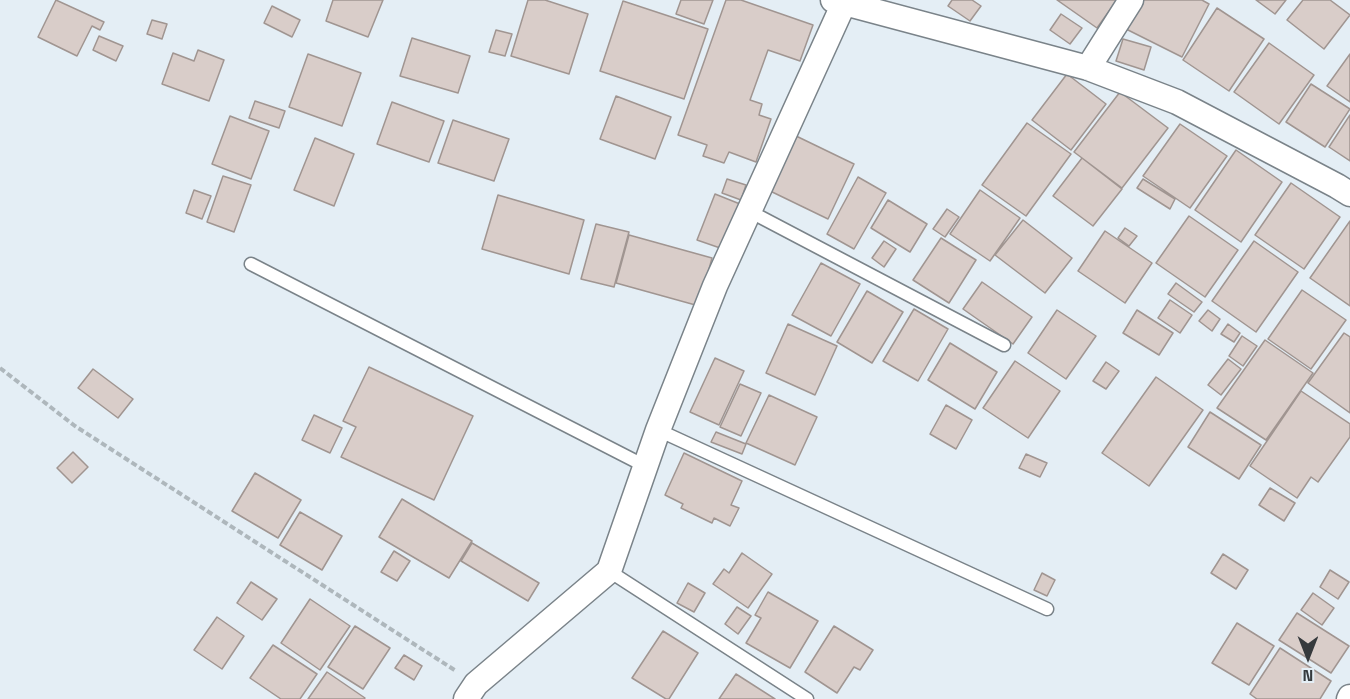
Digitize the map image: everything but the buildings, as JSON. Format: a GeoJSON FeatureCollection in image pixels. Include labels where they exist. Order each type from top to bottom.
{"type":"FeatureCollection","features":[{"type":"Feature","properties":{"kind":"street"},"geometry":{"type":"LineString","coordinates":[[1088,68],[1131,0]]}},
{"type":"Feature","properties":{"kind":"street"},"geometry":{"type":"LineString","coordinates":[[471,692],[609,571],[658,430],[715,286],[838,2],[879,6],[1088,68],[1177,102],[1350,194]]}},
{"type":"Feature","properties":{"kind":"lane"},"geometry":{"type":"LineString","coordinates":[[749,211],[1004,345]]}},
{"type":"Feature","properties":{"kind":"lane"},"geometry":{"type":"LineString","coordinates":[[251,264],[645,466]]}},
{"type":"Feature","properties":{"kind":"lane"},"geometry":{"type":"LineString","coordinates":[[658,430],[1047,609]]}},
{"type":"Feature","properties":{"kind":"lane"},"geometry":{"type":"LineString","coordinates":[[609,571],[807,699]]}},
{"type":"Feature","properties":{"kind":"path"},"geometry":{"type":"LineString","coordinates":[[0,368],[75,426],[471,692]]}}]}
